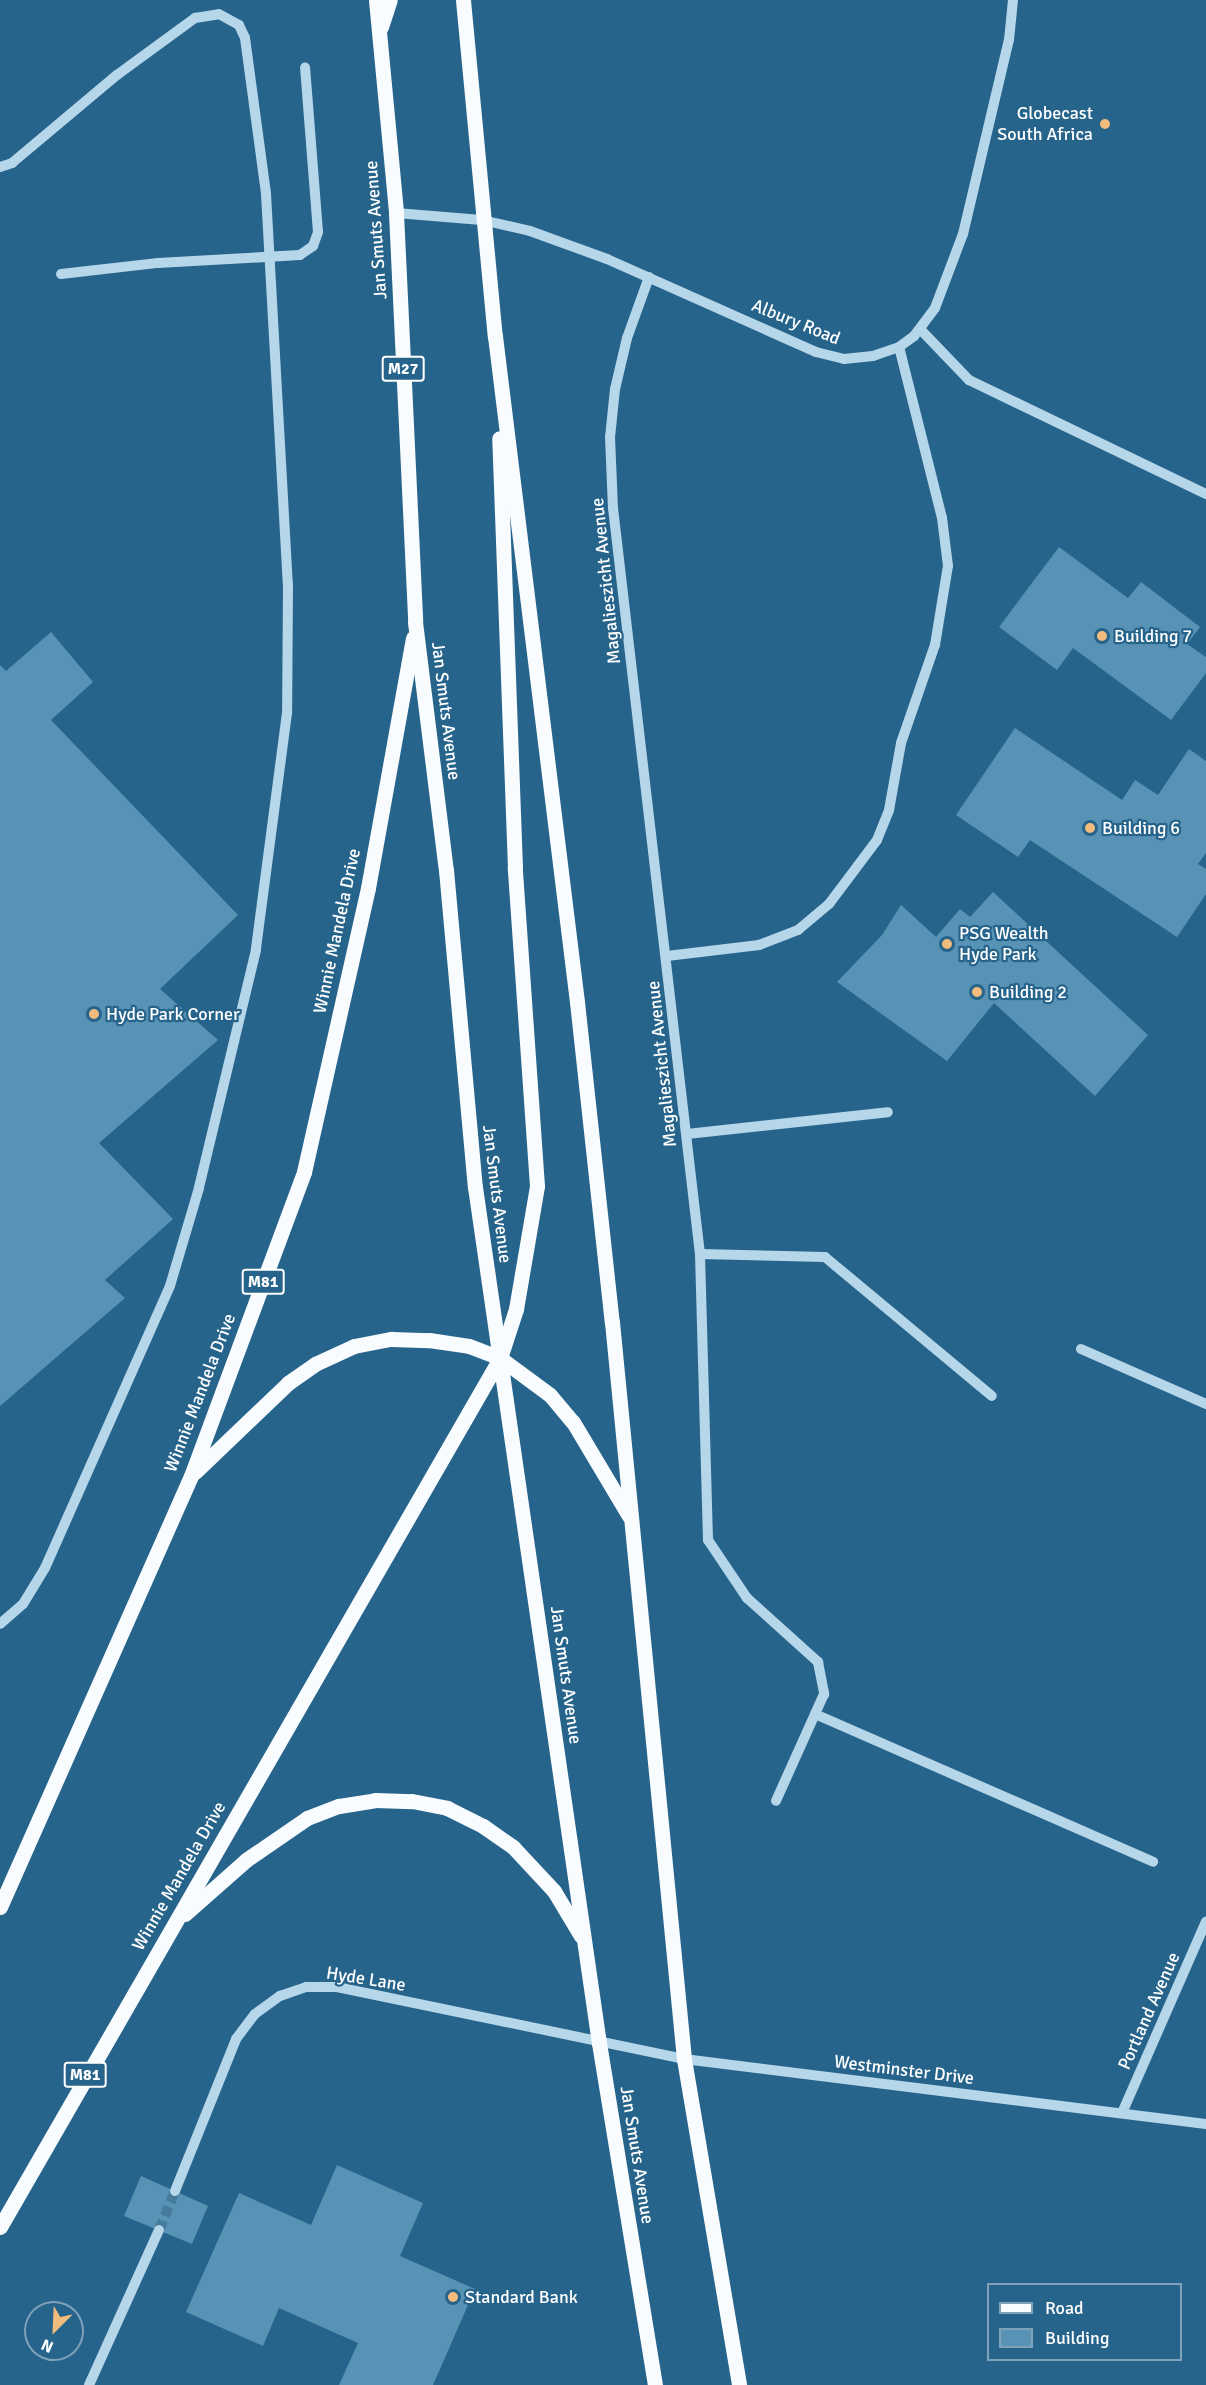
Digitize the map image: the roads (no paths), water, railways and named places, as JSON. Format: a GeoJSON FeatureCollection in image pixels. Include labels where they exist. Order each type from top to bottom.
{"type":"FeatureCollection","features":[{"type":"Feature","properties":{"kind":"main road","name":"Jan Smuts Avenue"},"geometry":{"type":"LineString","coordinates":[[376,0],[396,213],[415,622],[446,870],[475,1187],[598,2043],[655,2385]]}},
{"type":"Feature","properties":{"kind":"main road"},"geometry":{"type":"LineString","coordinates":[[380,30],[390,0]]}},
{"type":"Feature","properties":{"kind":"main road"},"geometry":{"type":"LineString","coordinates":[[463,0],[495,336],[577,1002],[632,1522],[684,2059],[739,2385]]}},
{"type":"Feature","properties":{"kind":"main road"},"geometry":{"type":"LineString","coordinates":[[495,336],[515,868],[537,1186],[516,1309],[500,1358]]}},
{"type":"Feature","properties":{"kind":"main road","name":"Winnie Mandela Drive"},"geometry":{"type":"LineString","coordinates":[[0,1907],[191,1476],[304,1172],[368,888],[415,622]]}},
{"type":"Feature","properties":{"kind":"main road"},"geometry":{"type":"LineString","coordinates":[[191,1476],[288,1383],[315,1364],[354,1346],[391,1339],[429,1340],[469,1346],[500,1358],[550,1395],[573,1422],[632,1522]]}},
{"type":"Feature","properties":{"kind":"main road","name":"Winnie Mandela Drive"},"geometry":{"type":"LineString","coordinates":[[0,2227],[500,1358]]}},
{"type":"Feature","properties":{"kind":"main road"},"geometry":{"type":"LineString","coordinates":[[174,1924],[246,1860],[307,1818],[339,1806],[375,1800],[412,1801],[447,1808],[483,1826],[513,1847],[554,1891],[585,1942]]}},
{"type":"Feature","properties":{"kind":"street","name":"Albury Road"},"geometry":{"type":"LineString","coordinates":[[396,213],[483,220],[530,231],[649,277],[816,352],[844,359],[873,356],[899,347],[920,329],[944,290],[963,234],[1005,62],[1013,0]]}},
{"type":"Feature","properties":{"kind":"street"},"geometry":{"type":"LineString","coordinates":[[0,167],[12,163],[145,53],[207,14],[219,14],[239,25],[244,38],[266,194],[288,585],[287,712],[256,950],[199,1188],[170,1286],[45,1568],[23,1604],[0,1624]]}},
{"type":"Feature","properties":{"kind":"street"},"geometry":{"type":"LineString","coordinates":[[61,274],[300,255],[313,246],[318,232],[305,68]]}},
{"type":"Feature","properties":{"kind":"street","name":"Magalieszicht Avenue"},"geometry":{"type":"LineString","coordinates":[[649,277],[627,338],[610,437],[613,508],[700,1254],[708,1540],[747,1598],[818,1662],[824,1694],[776,1801]]}},
{"type":"Feature","properties":{"kind":"street"},"geometry":{"type":"LineString","coordinates":[[920,329],[969,380],[1206,494]]}},
{"type":"Feature","properties":{"kind":"street"},"geometry":{"type":"LineString","coordinates":[[667,956],[759,945],[798,930],[829,904],[881,830],[889,810],[901,743],[935,645],[948,566],[942,518],[899,347]]}},
{"type":"Feature","properties":{"kind":"street"},"geometry":{"type":"LineString","coordinates":[[687,1134],[888,1112]]}},
{"type":"Feature","properties":{"kind":"street"},"geometry":{"type":"LineString","coordinates":[[700,1254],[825,1257],[992,1396]]}},
{"type":"Feature","properties":{"kind":"street"},"geometry":{"type":"LineString","coordinates":[[1081,1349],[1206,1404]]}},
{"type":"Feature","properties":{"kind":"street"},"geometry":{"type":"LineString","coordinates":[[815,1714],[1154,1862]]}},
{"type":"Feature","properties":{"kind":"street","name":"Portland Avenue"},"geometry":{"type":"LineString","coordinates":[[1122,2113],[1206,1922]]}},
{"type":"Feature","properties":{"kind":"street","name":"Hyde Lane"},"geometry":{"type":"LineString","coordinates":[[175,2191],[236,2039],[255,2014],[280,1996],[306,1988],[337,1987],[598,2043]]}},
{"type":"Feature","properties":{"kind":"street","name":"Westminster Drive"},"geometry":{"type":"LineString","coordinates":[[598,2043],[684,2059],[1206,2124]]}},
{"type":"Feature","properties":{"kind":"street"},"geometry":{"type":"LineString","coordinates":[[89,2385],[159,2230]]}},
{"type":"Feature","properties":{"kind":"tunnel"},"geometry":{"type":"LineString","coordinates":[[159,2230],[175,2191]]}},
{"type":"Feature","properties":{"kind":"place","name":"Globecast South Africa"},"geometry":{"type":"Point","coordinates":[1105,124]}},
{"type":"Feature","properties":{"kind":"place","name":"Building 7"},"geometry":{"type":"Point","coordinates":[1102,636]}},
{"type":"Feature","properties":{"kind":"place","name":"Building 6"},"geometry":{"type":"Point","coordinates":[1090,828]}},
{"type":"Feature","properties":{"kind":"place","name":"PSG Wealth Hyde Park"},"geometry":{"type":"Point","coordinates":[947,944]}},
{"type":"Feature","properties":{"kind":"place","name":"Building 2"},"geometry":{"type":"Point","coordinates":[977,992]}},
{"type":"Feature","properties":{"kind":"place","name":"Hyde Park Corner"},"geometry":{"type":"Point","coordinates":[94,1014]}},
{"type":"Feature","properties":{"kind":"place","name":"Standard Bank"},"geometry":{"type":"Point","coordinates":[453,2297]}}]}
